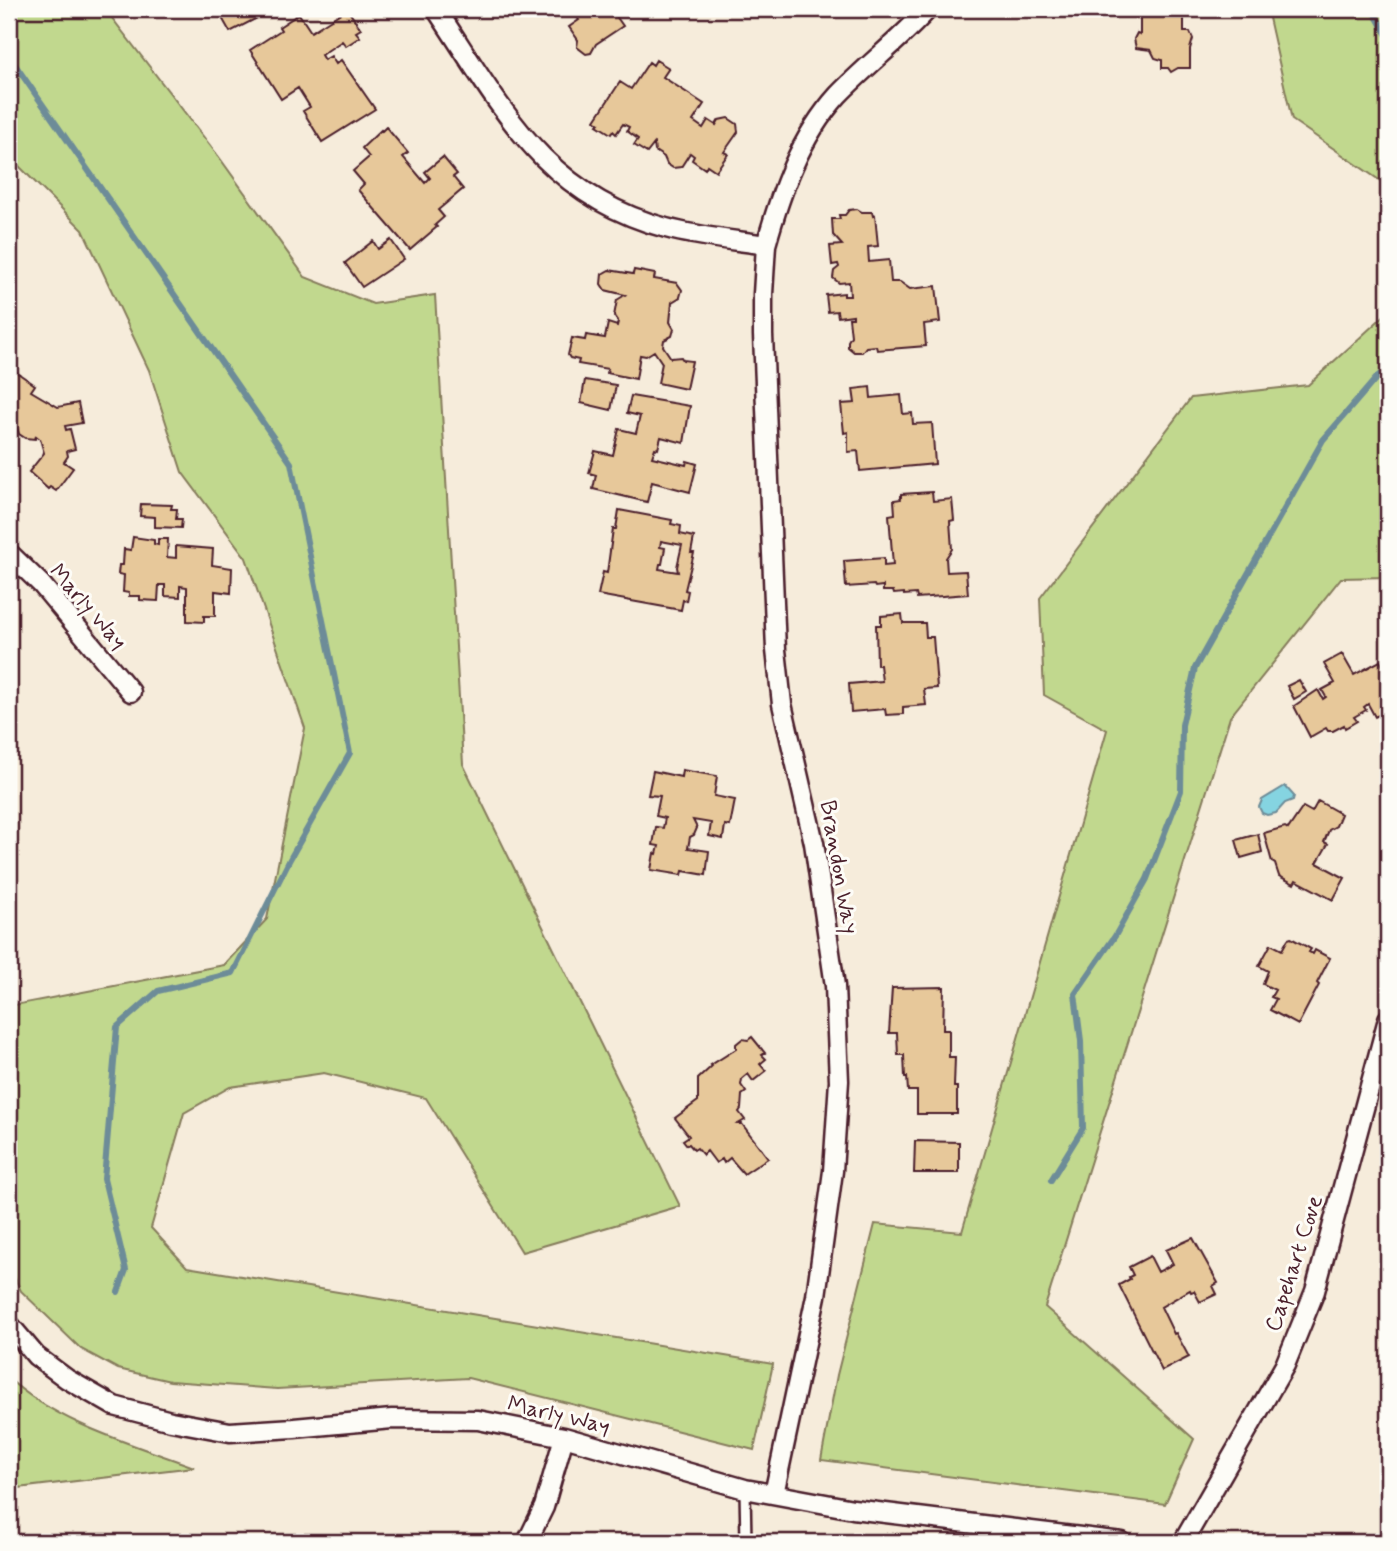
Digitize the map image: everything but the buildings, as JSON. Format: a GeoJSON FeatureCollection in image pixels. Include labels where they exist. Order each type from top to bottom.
{"type":"FeatureCollection","features":[{"type":"Feature","properties":{"kind":"street"},"geometry":{"type":"LineString","coordinates":[[436,9],[514,126],[537,153],[564,178],[592,197],[625,214],[666,228],[766,245]]}},
{"type":"Feature","properties":{"kind":"street","name":"Brandon Way"},"geometry":{"type":"LineString","coordinates":[[774,1494],[816,1296],[833,1171],[839,1081],[835,986],[814,843],[782,704],[776,650],[762,295],[766,245],[789,174],[811,131],[851,82],[909,30],[928,9]]}},
{"type":"Feature","properties":{"kind":"street","name":"Marly Way"},"geometry":{"type":"LineString","coordinates":[[9,553],[41,584],[131,692]]}},
{"type":"Feature","properties":{"kind":"street","name":"Capehart Cove"},"geometry":{"type":"LineString","coordinates":[[1183,1542],[1285,1365],[1315,1291],[1388,1019]]}},
{"type":"Feature","properties":{"kind":"street","name":"Marly Way"},"geometry":{"type":"LineString","coordinates":[[9,1324],[36,1356],[67,1379],[114,1406],[171,1421],[230,1432],[294,1429],[392,1419],[478,1420],[564,1437],[745,1489],[853,1509],[1122,1542]]}},
{"type":"Feature","properties":{"kind":"street"},"geometry":{"type":"LineString","coordinates":[[527,1542],[544,1507],[564,1437]]}},
{"type":"Feature","properties":{"kind":"lane"},"geometry":{"type":"LineString","coordinates":[[745,1489],[746,1542]]}},
{"type":"Feature","properties":{"kind":"green space"},"geometry":{"type":"Polygon","coordinates":[[[9,9],[105,9],[219,157],[305,277],[373,304],[435,295],[463,764],[680,1206],[522,1252],[426,1098],[324,1073],[230,1087],[184,1113],[151,1228],[187,1267],[773,1364],[754,1450],[468,1378],[277,1389],[170,1381],[118,1369],[81,1349],[21,1291],[9,1266],[9,1006],[224,965],[267,919],[305,728],[246,558],[182,472],[149,370],[83,230],[9,156],[9,9]]]}},
{"type":"Feature","properties":{"kind":"green space"},"geometry":{"type":"Polygon","coordinates":[[[1267,9],[1388,9],[1388,186],[1292,120],[1267,9]]]}},
{"type":"Feature","properties":{"kind":"green space"},"geometry":{"type":"Polygon","coordinates":[[[1388,312],[1388,577],[1341,578],[1230,717],[1045,1307],[1194,1439],[1165,1504],[821,1460],[837,1375],[875,1224],[962,1232],[1107,730],[1044,695],[1040,598],[1191,398],[1308,385],[1388,312]]]}},
{"type":"Feature","properties":{"kind":"green space"},"geometry":{"type":"Polygon","coordinates":[[[9,1379],[29,1395],[73,1421],[194,1467],[9,1489],[9,1379]]]}},
{"type":"Feature","properties":{"kind":"water"},"geometry":{"type":"Polygon","coordinates":[[[1285,786],[1294,796],[1293,800],[1285,803],[1276,813],[1262,813],[1259,807],[1262,800],[1285,786]]]}},
{"type":"Feature","properties":{"kind":"waterway"},"geometry":{"type":"LineString","coordinates":[[1372,9],[1388,37]]}},
{"type":"Feature","properties":{"kind":"waterway"},"geometry":{"type":"LineString","coordinates":[[9,56],[291,463],[350,753],[290,859],[233,973],[158,991],[117,1027],[104,1179],[126,1270],[118,1292]]}},
{"type":"Feature","properties":{"kind":"waterway"},"geometry":{"type":"LineString","coordinates":[[1051,1180],[1083,1128],[1081,1041],[1075,994],[1115,936],[1147,879],[1181,791],[1182,725],[1195,668],[1323,440],[1388,368]]}}]}
